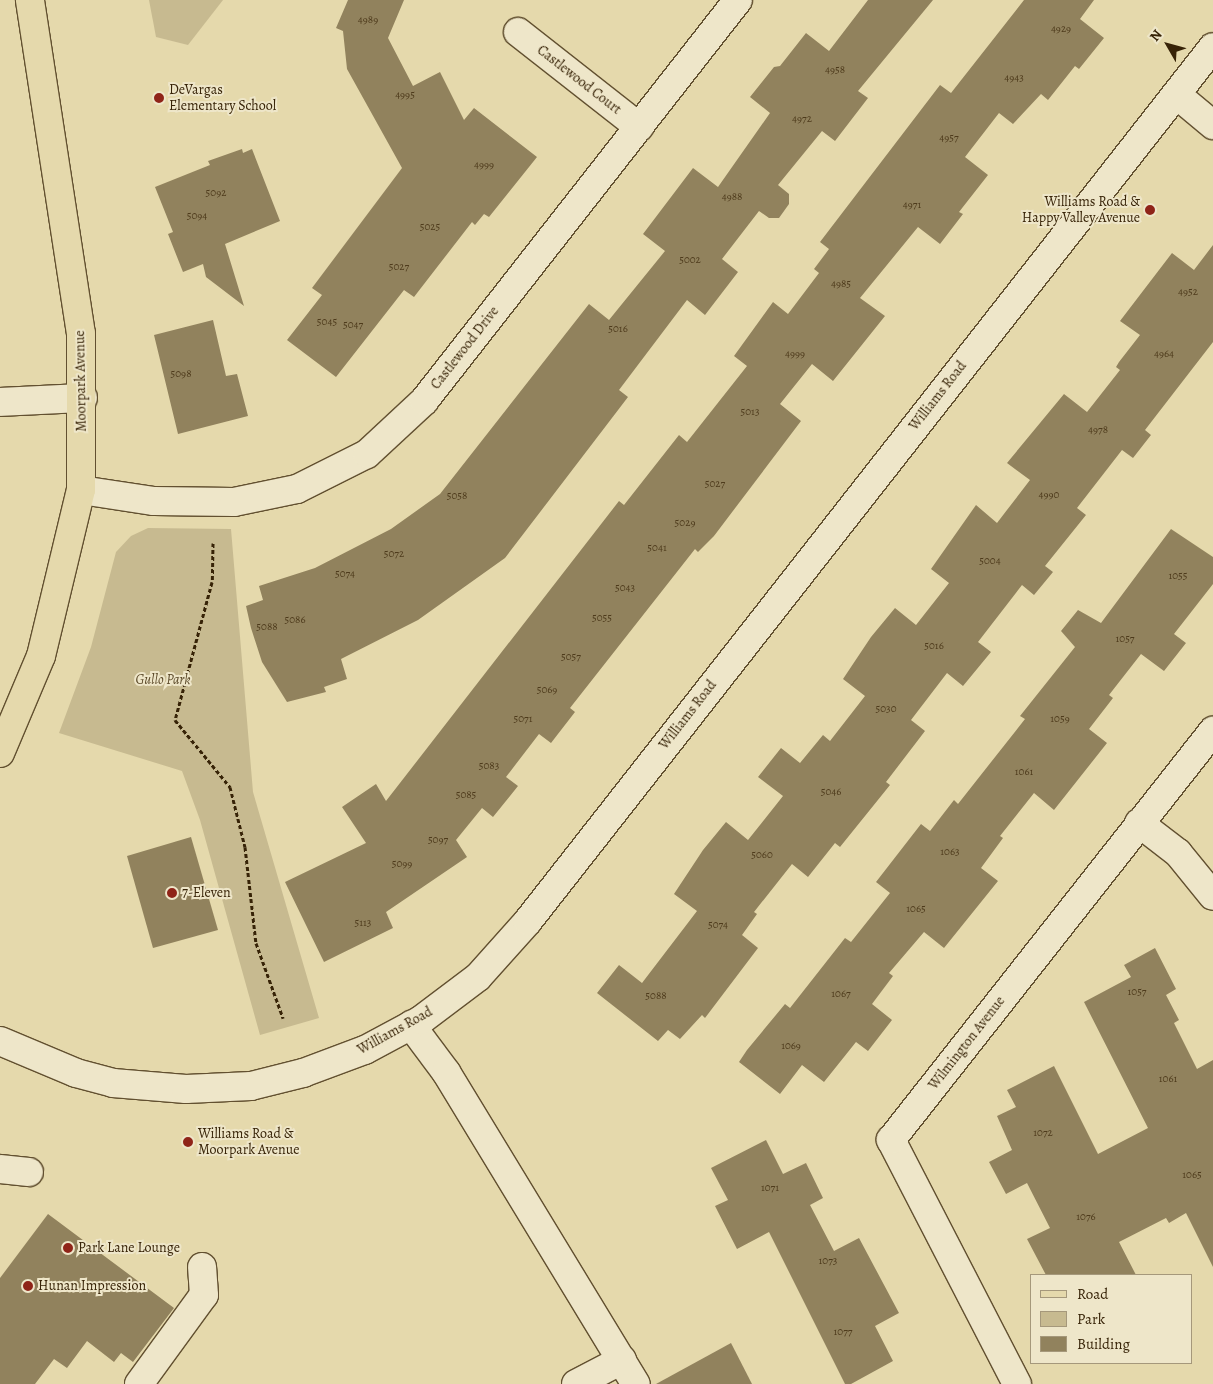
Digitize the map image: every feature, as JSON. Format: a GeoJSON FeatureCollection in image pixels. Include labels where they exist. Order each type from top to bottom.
{"type":"FeatureCollection","features":[{"type":"Feature","properties":{"kind":"main road","name":"Moorpark Avenue"},"geometry":{"type":"LineString","coordinates":[[0,753],[41,656],[81,490],[83,398],[81,334],[30,0]]}},
{"type":"Feature","properties":{"kind":"street","name":"Castlewood Drive"},"geometry":{"type":"LineString","coordinates":[[81,490],[154,501],[234,502],[297,489],[367,454],[424,401],[738,0]]}},
{"type":"Feature","properties":{"kind":"street","name":"Castlewood Court"},"geometry":{"type":"LineString","coordinates":[[518,32],[639,127]]}},
{"type":"Feature","properties":{"kind":"street","name":"Williams Road"},"geometry":{"type":"LineString","coordinates":[[1,1045],[90,1078],[186,1089],[251,1086],[303,1073],[365,1050],[411,1026],[478,976],[528,921],[1213,47]]}},
{"type":"Feature","properties":{"kind":"street"},"geometry":{"type":"LineString","coordinates":[[1177,95],[1213,125]]}},
{"type":"Feature","properties":{"kind":"street"},"geometry":{"type":"LineString","coordinates":[[0,402],[83,398]]}},
{"type":"Feature","properties":{"kind":"street","name":"Wilmington Avenue"},"geometry":{"type":"LineString","coordinates":[[1017,1384],[890,1140],[1213,731]]}},
{"type":"Feature","properties":{"kind":"street"},"geometry":{"type":"LineString","coordinates":[[1140,823],[1178,853],[1213,896]]}},
{"type":"Feature","properties":{"kind":"street"},"geometry":{"type":"LineString","coordinates":[[411,1026],[446,1072],[636,1384]]}},
{"type":"Feature","properties":{"kind":"street"},"geometry":{"type":"LineString","coordinates":[[0,1169],[29,1172]]}},
{"type":"Feature","properties":{"kind":"street"},"geometry":{"type":"LineString","coordinates":[[138,1384],[204,1295],[202,1267]]}},
{"type":"Feature","properties":{"kind":"street"},"geometry":{"type":"LineString","coordinates":[[576,1384],[622,1360]]}},
{"type":"Feature","properties":{"kind":"path"},"geometry":{"type":"LineString","coordinates":[[213,543],[212,582],[175,720],[230,788],[245,847],[256,943],[283,1018]]}},
{"type":"Feature","properties":{"kind":"green space"},"geometry":{"type":"Polygon","coordinates":[[[149,0],[223,0],[188,45],[156,37],[149,0]]]}},
{"type":"Feature","properties":{"kind":"green space","name":"Gullo Park"},"geometry":{"type":"Polygon","coordinates":[[[148,528],[231,529],[253,792],[319,1018],[260,1035],[200,820],[182,771],[59,733],[91,647],[116,552],[131,536],[148,528]]]}},
{"type":"Feature","properties":{"kind":"building"},"geometry":{"type":"Polygon","coordinates":[[[348,0],[404,0],[388,38],[413,86],[440,72],[464,120],[474,108],[537,157],[489,217],[484,214],[475,225],[472,222],[414,297],[404,290],[336,377],[287,340],[322,295],[312,288],[402,168],[347,69],[343,31],[336,28],[348,0]]]}},
{"type":"Feature","properties":{"kind":"building"},"geometry":{"type":"Polygon","coordinates":[[[868,0],[933,0],[858,91],[868,98],[835,141],[822,131],[778,185],[789,194],[789,204],[779,218],[769,218],[759,211],[722,259],[738,272],[705,315],[687,300],[619,390],[628,397],[505,558],[418,620],[341,659],[347,679],[324,687],[326,692],[287,702],[262,662],[251,628],[246,606],[263,600],[259,586],[315,568],[391,529],[440,494],[589,304],[609,320],[665,251],[643,234],[693,168],[718,187],[770,113],[750,97],[774,67],[780,66],[806,33],[829,51],[868,0]]]}},
{"type":"Feature","properties":{"kind":"building"},"geometry":{"type":"Polygon","coordinates":[[[1024,0],[1094,0],[1080,19],[1104,38],[1079,69],[1075,66],[1048,100],[1041,94],[1013,124],[999,113],[965,157],[988,175],[959,212],[963,214],[940,244],[918,227],[860,298],[885,316],[833,381],[812,364],[780,404],[801,421],[714,536],[698,552],[695,549],[570,708],[575,712],[551,743],[539,734],[506,777],[518,786],[493,817],[482,808],[456,840],[467,857],[386,912],[393,928],[324,962],[285,882],[366,843],[342,807],[376,784],[386,801],[619,501],[624,505],[679,435],[687,442],[747,366],[734,356],[773,302],[788,314],[819,273],[814,269],[829,249],[820,242],[940,85],[951,93],[1024,0]]]}},
{"type":"Feature","properties":{"kind":"building"},"geometry":{"type":"Polygon","coordinates":[[[242,149],[243,153],[252,149],[280,221],[225,244],[244,306],[206,277],[203,264],[183,272],[168,234],[173,232],[155,187],[210,165],[208,161],[242,149]]]}},
{"type":"Feature","properties":{"kind":"building"},"geometry":{"type":"Polygon","coordinates":[[[1213,245],[1213,342],[1145,430],[1151,435],[1133,458],[1122,450],[1077,508],[1086,515],[1045,566],[1053,572],[1034,595],[1022,585],[978,642],[991,652],[963,686],[947,673],[911,720],[925,731],[886,782],[890,785],[840,847],[835,843],[808,877],[792,864],[754,912],[757,914],[742,935],[758,948],[705,1018],[702,1015],[680,1039],[668,1030],[658,1041],[597,993],[619,965],[642,983],[697,911],[674,894],[703,850],[726,822],[748,840],[783,796],[758,777],[781,748],[800,763],[823,735],[830,741],[865,696],[843,679],[871,637],[895,608],[916,625],[949,583],[931,569],[976,505],[997,523],[1030,480],[1007,463],[1064,394],[1087,412],[1120,370],[1116,367],[1140,335],[1120,321],[1172,253],[1194,270],[1213,245]]]}},
{"type":"Feature","properties":{"kind":"building"},"geometry":{"type":"Polygon","coordinates":[[[213,320],[226,376],[237,374],[248,416],[178,434],[154,335],[213,320]]]}},
{"type":"Feature","properties":{"kind":"building"},"geometry":{"type":"Polygon","coordinates":[[[1171,529],[1213,557],[1213,584],[1174,634],[1186,643],[1164,671],[1141,654],[1109,695],[1113,698],[1089,729],[1107,743],[1054,810],[1034,793],[1000,836],[1003,838],[981,868],[998,881],[944,948],[924,932],[889,973],[893,976],[872,1004],[892,1020],[868,1051],[856,1042],[824,1082],[802,1065],[780,1094],[739,1062],[747,1050],[785,1004],[790,1008],[845,938],[851,942],[890,893],[876,882],[921,824],[930,831],[954,800],[958,804],[1025,719],[1020,716],[1075,647],[1061,631],[1078,610],[1101,623],[1171,529]]]}},
{"type":"Feature","properties":{"kind":"building","name":"7-Eleven"},"geometry":{"type":"Polygon","coordinates":[[[191,837],[218,930],[153,948],[127,856],[191,837]]]}},
{"type":"Feature","properties":{"kind":"building"},"geometry":{"type":"Polygon","coordinates":[[[1155,948],[1176,989],[1166,995],[1179,1020],[1174,1023],[1197,1069],[1213,1060],[1213,1267],[1186,1213],[1169,1223],[1166,1218],[1119,1242],[1135,1274],[1045,1274],[1027,1239],[1050,1228],[1027,1183],[1006,1194],[989,1162],[1012,1150],[997,1116],[1016,1107],[1007,1090],[1054,1066],[1098,1154],[1148,1128],[1084,1002],[1131,977],[1124,965],[1155,948]]]}},
{"type":"Feature","properties":{"kind":"building"},"geometry":{"type":"Polygon","coordinates":[[[766,1140],[783,1174],[806,1163],[823,1198],[810,1205],[834,1251],[859,1238],[899,1313],[875,1326],[893,1361],[851,1384],[845,1384],[769,1232],[737,1249],[715,1206],[728,1200],[711,1168],[766,1140]]]}},
{"type":"Feature","properties":{"kind":"building"},"geometry":{"type":"Polygon","coordinates":[[[48,1214],[174,1308],[133,1362],[121,1353],[114,1362],[87,1341],[67,1368],[54,1359],[35,1384],[0,1384],[0,1278],[48,1214]]]}},
{"type":"Feature","properties":{"kind":"building"},"geometry":{"type":"Polygon","coordinates":[[[731,1343],[752,1384],[656,1384],[731,1343]]]}},
{"type":"Feature","properties":{"kind":"place","name":"DeVargas Elementary School"},"geometry":{"type":"Point","coordinates":[159,98]}},
{"type":"Feature","properties":{"kind":"place","name":"Williams Road & Happy Valley Avenue"},"geometry":{"type":"Point","coordinates":[1150,210]}},
{"type":"Feature","properties":{"kind":"place","name":"7-Eleven"},"geometry":{"type":"Point","coordinates":[172,893]}},
{"type":"Feature","properties":{"kind":"place","name":"Williams Road & Moorpark Avenue"},"geometry":{"type":"Point","coordinates":[188,1142]}},
{"type":"Feature","properties":{"kind":"place","name":"Park Lane Lounge"},"geometry":{"type":"Point","coordinates":[68,1248]}},
{"type":"Feature","properties":{"kind":"place","name":"Hunan Impression"},"geometry":{"type":"Point","coordinates":[28,1286]}}]}
